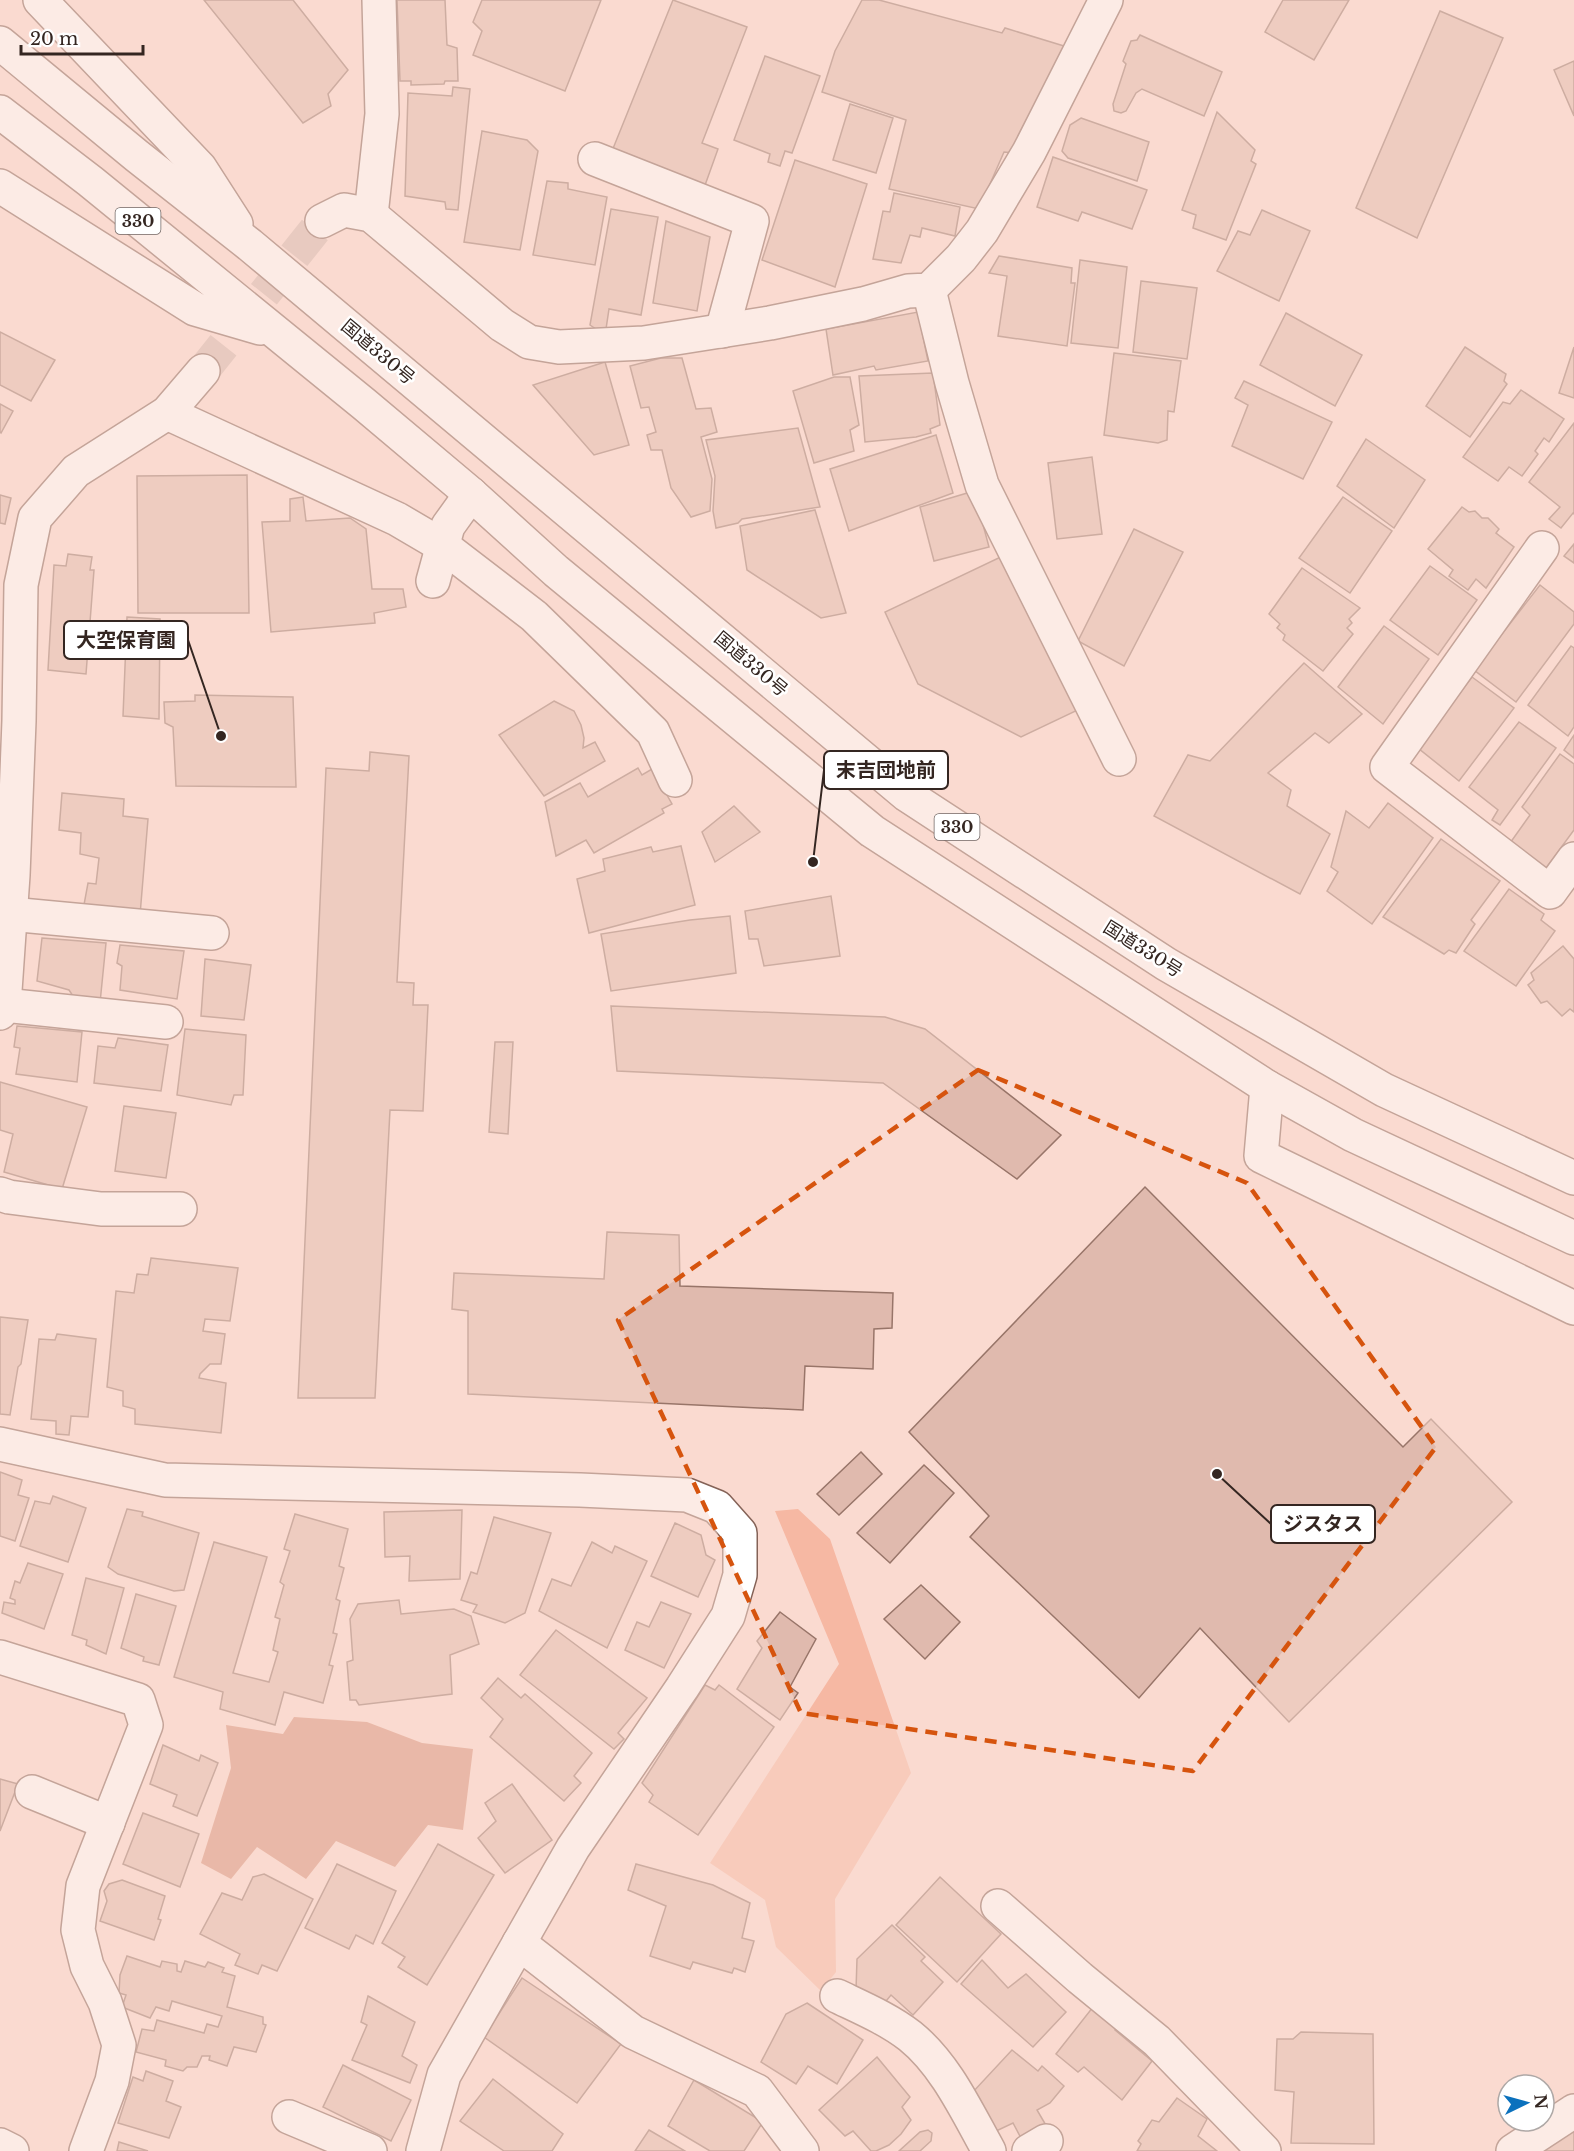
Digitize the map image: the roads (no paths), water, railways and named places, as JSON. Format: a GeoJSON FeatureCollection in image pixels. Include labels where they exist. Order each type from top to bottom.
{"type":"FeatureCollection","features":[{"type":"Feature","properties":{"kind":"main road"},"geometry":{"type":"LineString","coordinates":[[40,0],[200,168],[250,245]]}},
{"type":"Feature","properties":{"kind":"main road"},"geometry":{"type":"LineString","coordinates":[[371,215],[382,114],[379,0]]}},
{"type":"Feature","properties":{"kind":"main road"},"geometry":{"type":"LineString","coordinates":[[322,221],[344,210],[371,215],[502,325],[529,342],[559,347],[644,343],[722,331],[863,304],[908,291],[929,290],[961,258],[982,231],[1029,152],[1106,0]]}},
{"type":"Feature","properties":{"kind":"main road","name":"国道330号"},"geometry":{"type":"LineString","coordinates":[[0,43],[250,245],[907,795],[1166,964],[1374,1084],[1574,1178]]}},
{"type":"Feature","properties":{"kind":"main road","name":"330"},"geometry":{"type":"LineString","coordinates":[[0,112],[364,404],[471,494],[556,571],[872,831],[1267,1087],[1353,1134],[1574,1238]]}},
{"type":"Feature","properties":{"kind":"main road"},"geometry":{"type":"LineString","coordinates":[[595,159],[752,221],[722,331]]}},
{"type":"Feature","properties":{"kind":"main road"},"geometry":{"type":"LineString","coordinates":[[0,186],[195,309],[273,332]]}},
{"type":"Feature","properties":{"kind":"main road"},"geometry":{"type":"LineString","coordinates":[[929,290],[952,383],[982,485],[1119,759]]}},
{"type":"Feature","properties":{"kind":"main road"},"geometry":{"type":"LineString","coordinates":[[166,1022],[2,1009],[10,914],[6,875],[20,721],[21,585],[35,518],[76,471],[167,413],[203,371]]}},
{"type":"Feature","properties":{"kind":"main road"},"geometry":{"type":"LineString","coordinates":[[167,413],[397,519],[442,546],[534,616],[653,732],[675,780]]}},
{"type":"Feature","properties":{"kind":"main road"},"geometry":{"type":"LineString","coordinates":[[433,581],[448,526],[471,494]]}},
{"type":"Feature","properties":{"kind":"main road"},"geometry":{"type":"LineString","coordinates":[[1542,548],[1387,766],[1550,892],[1574,859]]}},
{"type":"Feature","properties":{"kind":"main road"},"geometry":{"type":"LineString","coordinates":[[10,914],[212,933]]}},
{"type":"Feature","properties":{"kind":"main road"},"geometry":{"type":"LineString","coordinates":[[1267,1087],[1261,1156],[1574,1308]]}},
{"type":"Feature","properties":{"kind":"main road"},"geometry":{"type":"LineString","coordinates":[[0,1194],[100,1209],[180,1209]]}},
{"type":"Feature","properties":{"kind":"main road"},"geometry":{"type":"LineString","coordinates":[[0,1444],[165,1480],[687,1495],[717,1507],[740,1533],[740,1575],[728,1616],[573,1848],[444,2075],[423,2151]]}},
{"type":"Feature","properties":{"kind":"main road"},"geometry":{"type":"LineString","coordinates":[[0,1657],[138,1700],[146,1725],[83,1886],[78,1930],[87,1966],[105,2002],[118,2045],[112,2081],[86,2151]]}},
{"type":"Feature","properties":{"kind":"main road"},"geometry":{"type":"LineString","coordinates":[[32,1791],[108,1823]]}},
{"type":"Feature","properties":{"kind":"main road"},"geometry":{"type":"LineString","coordinates":[[998,1906],[1080,1978],[1157,2040],[1264,2151]]}},
{"type":"Feature","properties":{"kind":"main road"},"geometry":{"type":"LineString","coordinates":[[519,1943],[633,2032],[757,2091],[802,2151]]}},
{"type":"Feature","properties":{"kind":"main road"},"geometry":{"type":"LineString","coordinates":[[837,1996],[887,2020],[912,2037],[935,2062],[955,2090],[989,2151]]}},
{"type":"Feature","properties":{"kind":"main road"},"geometry":{"type":"LineString","coordinates":[[1513,2151],[1574,2111]]}},
{"type":"Feature","properties":{"kind":"main road"},"geometry":{"type":"LineString","coordinates":[[289,2117],[370,2151]]}},
{"type":"Feature","properties":{"kind":"main road"},"geometry":{"type":"LineString","coordinates":[[0,2145],[12,2151]]}},
{"type":"Feature","properties":{"kind":"tunnel"},"geometry":{"type":"LineString","coordinates":[[203,371],[322,221]]}},
{"type":"Feature","properties":{"kind":"place","name":"大空保育園"},"geometry":{"type":"Point","coordinates":[221,736]}},
{"type":"Feature","properties":{"kind":"place","name":"末吉団地前"},"geometry":{"type":"Point","coordinates":[813,862]}},
{"type":"Feature","properties":{"kind":"place","name":"ジスタス"},"geometry":{"type":"Point","coordinates":[1217,1474]}}]}
